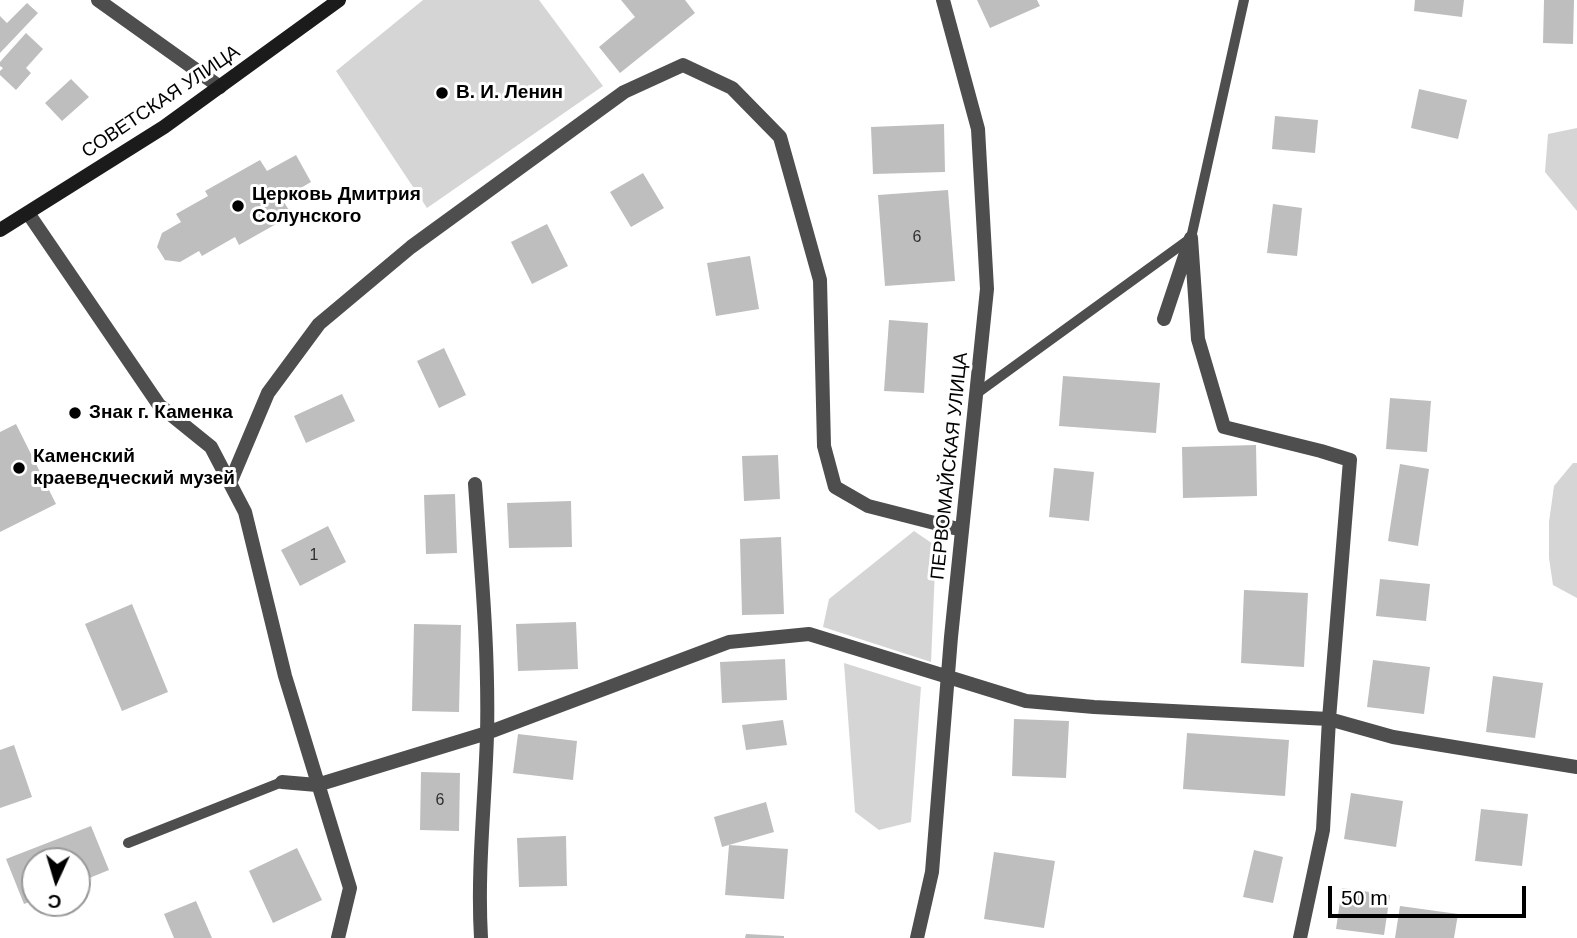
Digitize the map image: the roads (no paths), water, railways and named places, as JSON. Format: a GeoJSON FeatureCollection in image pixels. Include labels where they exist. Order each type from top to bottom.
{"type":"FeatureCollection","features":[{"type":"Feature","properties":{"kind":"main road","name":"СОВЕТСКАЯ УЛИЦА"},"geometry":{"type":"LineString","coordinates":[[0,230],[164,127],[339,0]]}},
{"type":"Feature","properties":{"kind":"street"},"geometry":{"type":"LineString","coordinates":[[98,0],[220,87]]}},
{"type":"Feature","properties":{"kind":"street","name":"ПЕРВОМАЙСКАЯ УЛИЦА"},"geometry":{"type":"LineString","coordinates":[[917,938],[932,872],[962,530],[988,289],[978,129],[943,0]]}},
{"type":"Feature","properties":{"kind":"street"},"geometry":{"type":"LineString","coordinates":[[230,483],[268,393],[319,324],[411,247],[624,92],[683,65],[732,88],[780,137],[820,280],[824,446],[835,487],[868,506],[962,530]]}},
{"type":"Feature","properties":{"kind":"street"},"geometry":{"type":"LineString","coordinates":[[28,213],[159,405],[211,447],[245,512],[285,676],[350,888],[338,938]]}},
{"type":"Feature","properties":{"kind":"street"},"geometry":{"type":"LineString","coordinates":[[1164,319],[1191,238]]}},
{"type":"Feature","properties":{"kind":"street"},"geometry":{"type":"LineString","coordinates":[[1191,238],[1198,339],[1224,427],[1350,460],[1328,719],[1323,830],[1300,938]]}},
{"type":"Feature","properties":{"kind":"street"},"geometry":{"type":"LineString","coordinates":[[475,484],[485,617],[487,733],[479,901],[481,938]]}},
{"type":"Feature","properties":{"kind":"street"},"geometry":{"type":"LineString","coordinates":[[282,782],[317,785],[487,733],[729,642],[809,634],[1026,701],[1328,719],[1393,737],[1577,767]]}},
{"type":"Feature","properties":{"kind":"lane"},"geometry":{"type":"LineString","coordinates":[[976,394],[1191,238],[1244,0]]}},
{"type":"Feature","properties":{"kind":"lane"},"geometry":{"type":"LineString","coordinates":[[128,843],[282,782]]}},
{"type":"Feature","properties":{"kind":"place","name":"В. И. Ленин"},"geometry":{"type":"Point","coordinates":[442,93]}},
{"type":"Feature","properties":{"kind":"place","name":"Церковь Дмитрия Солунского"},"geometry":{"type":"Point","coordinates":[238,206]}},
{"type":"Feature","properties":{"kind":"place","name":"Знак г. Каменка"},"geometry":{"type":"Point","coordinates":[75,413]}},
{"type":"Feature","properties":{"kind":"place","name":"Каменский краеведческий музей"},"geometry":{"type":"Point","coordinates":[19,468]}}]}
